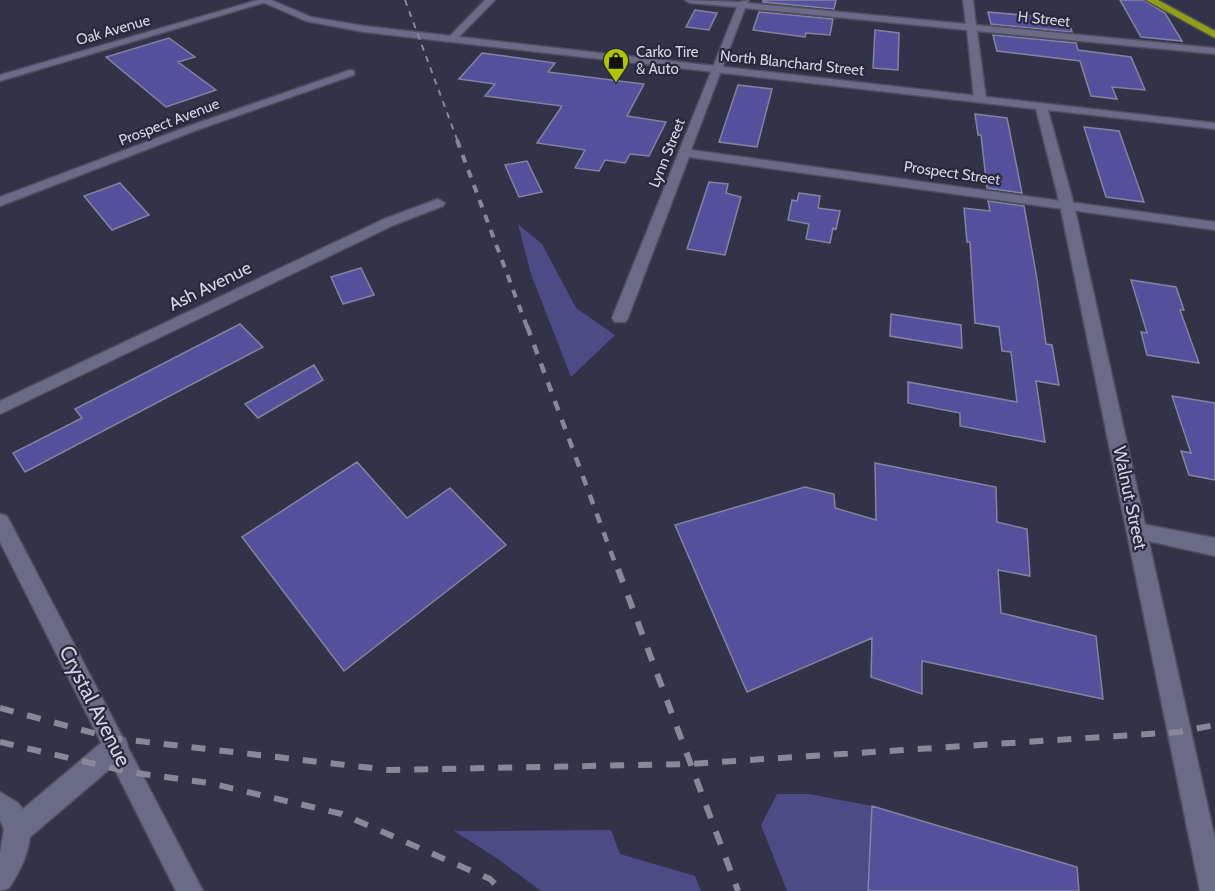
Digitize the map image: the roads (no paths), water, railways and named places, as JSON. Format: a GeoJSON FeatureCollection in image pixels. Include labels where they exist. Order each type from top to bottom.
{"type":"FeatureCollection","features":[{"type":"Feature","properties":{"kind":"highway"},"geometry":{"type":"LineString","coordinates":[[1152,0],[1215,35]]}},
{"type":"Feature","properties":{"kind":"street","name":"North Blanchard Street"},"geometry":{"type":"LineString","coordinates":[[265,0],[290,13],[331,24],[1215,126]]}},
{"type":"Feature","properties":{"kind":"street","name":"Oak Avenue"},"geometry":{"type":"LineString","coordinates":[[0,78],[265,0]]}},
{"type":"Feature","properties":{"kind":"street"},"geometry":{"type":"LineString","coordinates":[[452,39],[490,0]]}},
{"type":"Feature","properties":{"kind":"street","name":"H Street"},"geometry":{"type":"LineString","coordinates":[[690,0],[743,2],[1215,51]]}},
{"type":"Feature","properties":{"kind":"street"},"geometry":{"type":"LineString","coordinates":[[968,0],[980,99]]}},
{"type":"Feature","properties":{"kind":"street","name":"Lynn Street"},"geometry":{"type":"LineString","coordinates":[[620,318],[743,2]]}},
{"type":"Feature","properties":{"kind":"street","name":"Prospect Avenue"},"geometry":{"type":"LineString","coordinates":[[0,202],[193,128],[350,73]]}},
{"type":"Feature","properties":{"kind":"street","name":"Walnut Street"},"geometry":{"type":"LineString","coordinates":[[1041,106],[1067,205],[1213,891]]}},
{"type":"Feature","properties":{"kind":"street","name":"Prospect Street"},"geometry":{"type":"LineString","coordinates":[[684,153],[1215,226]]}},
{"type":"Feature","properties":{"kind":"street","name":"Ash Avenue"},"geometry":{"type":"LineString","coordinates":[[0,408],[389,222],[438,202]]}},
{"type":"Feature","properties":{"kind":"street","name":"Crystal Avenue"},"geometry":{"type":"LineString","coordinates":[[0,522],[190,891]]}},
{"type":"Feature","properties":{"kind":"street"},"geometry":{"type":"LineString","coordinates":[[1137,531],[1215,547]]}},
{"type":"Feature","properties":{"kind":"street"},"geometry":{"type":"LineString","coordinates":[[18,830],[116,747]]}},
{"type":"Feature","properties":{"kind":"street"},"geometry":{"type":"LineString","coordinates":[[0,805],[10,812],[18,830],[17,844],[10,865],[0,879]]}},
{"type":"Feature","properties":{"kind":"railway"},"geometry":{"type":"LineString","coordinates":[[405,0],[458,142]]}},
{"type":"Feature","properties":{"kind":"railway"},"geometry":{"type":"LineString","coordinates":[[457,140],[527,327]]}},
{"type":"Feature","properties":{"kind":"railway"},"geometry":{"type":"LineString","coordinates":[[527,326],[618,571]]}},
{"type":"Feature","properties":{"kind":"railway"},"geometry":{"type":"LineString","coordinates":[[618,569],[691,764]]}},
{"type":"Feature","properties":{"kind":"railway"},"geometry":{"type":"LineString","coordinates":[[0,708],[112,738],[389,770],[691,764]]}},
{"type":"Feature","properties":{"kind":"railway"},"geometry":{"type":"LineString","coordinates":[[691,764],[1179,732],[1215,725]]}},
{"type":"Feature","properties":{"kind":"railway"},"geometry":{"type":"LineString","coordinates":[[0,742],[129,772],[209,783],[342,814],[490,879],[502,891]]}},
{"type":"Feature","properties":{"kind":"railway"},"geometry":{"type":"LineString","coordinates":[[691,764],[738,891]]}},
{"type":"Feature","properties":{"kind":"place","name":"Carko Tire & Auto"},"geometry":{"type":"Point","coordinates":[616,84]}}]}
